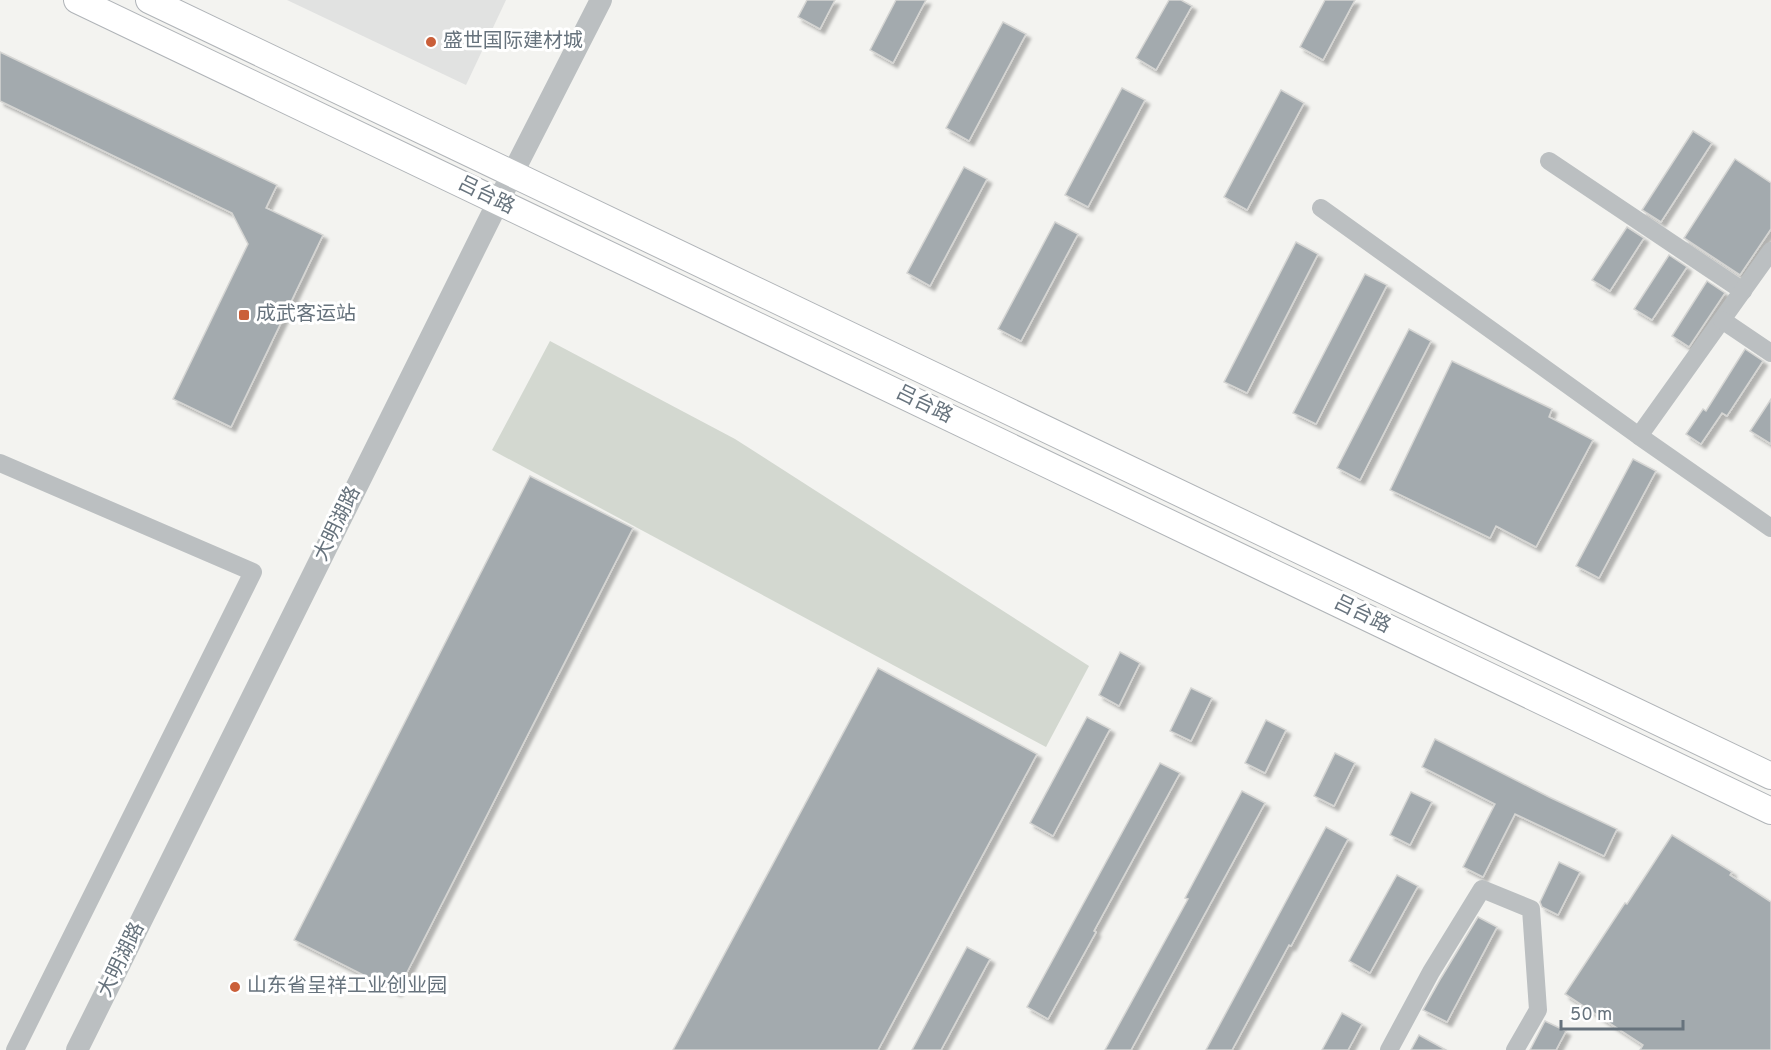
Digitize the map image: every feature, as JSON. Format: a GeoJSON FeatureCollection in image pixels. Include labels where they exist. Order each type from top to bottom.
{"type":"FeatureCollection","features":[{"type":"Feature","properties":{"kind":"main road","name":"吕台路"},"geometry":{"type":"LineString","coordinates":[[77,0],[1771,811]]}},
{"type":"Feature","properties":{"kind":"main road","name":"吕台路"},"geometry":{"type":"LineString","coordinates":[[148,0],[1771,776]]}},
{"type":"Feature","properties":{"kind":"street","name":"大明湖路"},"geometry":{"type":"LineString","coordinates":[[77,1050],[498,202],[601,0]]}},
{"type":"Feature","properties":{"kind":"street"},"geometry":{"type":"LineString","coordinates":[[1549,161],[1743,291]]}},
{"type":"Feature","properties":{"kind":"street"},"geometry":{"type":"LineString","coordinates":[[1321,208],[1771,528]]}},
{"type":"Feature","properties":{"kind":"street"},"geometry":{"type":"LineString","coordinates":[[1640,436],[1771,251]]}},
{"type":"Feature","properties":{"kind":"street"},"geometry":{"type":"LineString","coordinates":[[1722,320],[1771,353]]}},
{"type":"Feature","properties":{"kind":"street"},"geometry":{"type":"LineString","coordinates":[[0,463],[254,572],[15,1050]]}},
{"type":"Feature","properties":{"kind":"street"},"geometry":{"type":"LineString","coordinates":[[1389,1050],[1431,972],[1482,889],[1531,909],[1538,1010],[1515,1050]]}},
{"type":"Feature","properties":{"kind":"shaded area","name":"盛世国际建材城"},"geometry":{"type":"Polygon","coordinates":[[[287,0],[506,0],[466,85],[287,0]]]}},
{"type":"Feature","properties":{"kind":"shaded area"},"geometry":{"type":"Polygon","coordinates":[[[550,341],[735,439],[1089,666],[1046,747],[492,450],[550,341]]]}},
{"type":"Feature","properties":{"kind":"building"},"geometry":{"type":"Polygon","coordinates":[[[807,0],[835,0],[820,29],[798,17],[807,0]]]}},
{"type":"Feature","properties":{"kind":"building"},"geometry":{"type":"Polygon","coordinates":[[[896,0],[926,0],[893,63],[870,50],[896,0]]]}},
{"type":"Feature","properties":{"kind":"building"},"geometry":{"type":"Polygon","coordinates":[[[1169,0],[1181,0],[1192,6],[1156,70],[1136,58],[1169,0]]]}},
{"type":"Feature","properties":{"kind":"building"},"geometry":{"type":"Polygon","coordinates":[[[1325,0],[1355,0],[1323,60],[1300,47],[1325,0]]]}},
{"type":"Feature","properties":{"kind":"building"},"geometry":{"type":"Polygon","coordinates":[[[1003,22],[1026,34],[969,141],[946,128],[1003,22]]]}},
{"type":"Feature","properties":{"kind":"building"},"geometry":{"type":"Polygon","coordinates":[[[0,52],[277,185],[266,208],[323,235],[231,427],[173,399],[248,244],[232,213],[0,101],[0,52]]]}},
{"type":"Feature","properties":{"kind":"building"},"geometry":{"type":"Polygon","coordinates":[[[1122,88],[1145,100],[1088,207],[1065,195],[1122,88]]]}},
{"type":"Feature","properties":{"kind":"building"},"geometry":{"type":"Polygon","coordinates":[[[1281,90],[1304,103],[1247,210],[1224,197],[1281,90]]]}},
{"type":"Feature","properties":{"kind":"building"},"geometry":{"type":"Polygon","coordinates":[[[1693,131],[1712,143],[1661,222],[1642,210],[1693,131]]]}},
{"type":"Feature","properties":{"kind":"building"},"geometry":{"type":"Polygon","coordinates":[[[1735,159],[1771,183],[1771,229],[1740,275],[1684,238],[1735,159]]]}},
{"type":"Feature","properties":{"kind":"building"},"geometry":{"type":"Polygon","coordinates":[[[964,167],[987,179],[930,286],[907,273],[964,167]]]}},
{"type":"Feature","properties":{"kind":"building"},"geometry":{"type":"Polygon","coordinates":[[[1055,222],[1078,234],[1021,341],[998,329],[1055,222]]]}},
{"type":"Feature","properties":{"kind":"building"},"geometry":{"type":"Polygon","coordinates":[[[1627,227],[1644,238],[1610,291],[1592,280],[1627,227]]]}},
{"type":"Feature","properties":{"kind":"building"},"geometry":{"type":"Polygon","coordinates":[[[1296,242],[1318,254],[1247,393],[1224,382],[1296,242]]]}},
{"type":"Feature","properties":{"kind":"building"},"geometry":{"type":"Polygon","coordinates":[[[1669,255],[1687,267],[1652,320],[1634,309],[1669,255]]]}},
{"type":"Feature","properties":{"kind":"building"},"geometry":{"type":"Polygon","coordinates":[[[1365,274],[1387,285],[1316,424],[1293,413],[1365,274]]]}},
{"type":"Feature","properties":{"kind":"building"},"geometry":{"type":"Polygon","coordinates":[[[1707,281],[1725,293],[1689,347],[1672,336],[1707,281]]]}},
{"type":"Feature","properties":{"kind":"building"},"geometry":{"type":"Polygon","coordinates":[[[1409,329],[1431,341],[1360,480],[1337,468],[1409,329]]]}},
{"type":"Feature","properties":{"kind":"building"},"geometry":{"type":"Polygon","coordinates":[[[1745,349],[1763,361],[1727,416],[1722,413],[1701,444],[1686,434],[1703,409],[1706,411],[1745,349]]]}},
{"type":"Feature","properties":{"kind":"building"},"geometry":{"type":"Polygon","coordinates":[[[1452,361],[1552,409],[1549,417],[1593,440],[1536,547],[1496,526],[1490,538],[1390,490],[1452,361]]]}},
{"type":"Feature","properties":{"kind":"building"},"geometry":{"type":"Polygon","coordinates":[[[1771,399],[1771,444],[1750,431],[1771,399]]]}},
{"type":"Feature","properties":{"kind":"building"},"geometry":{"type":"Polygon","coordinates":[[[1633,459],[1656,471],[1599,578],[1576,566],[1633,459]]]}},
{"type":"Feature","properties":{"kind":"building"},"geometry":{"type":"Polygon","coordinates":[[[530,476],[633,528],[397,992],[294,940],[530,476]]]}},
{"type":"Feature","properties":{"kind":"building"},"geometry":{"type":"Polygon","coordinates":[[[1120,652],[1140,663],[1119,706],[1099,695],[1120,652]]]}},
{"type":"Feature","properties":{"kind":"building"},"geometry":{"type":"Polygon","coordinates":[[[878,668],[1037,754],[878,1050],[673,1050],[878,668]]]}},
{"type":"Feature","properties":{"kind":"building"},"geometry":{"type":"Polygon","coordinates":[[[1191,688],[1212,698],[1191,741],[1170,731],[1191,688]]]}},
{"type":"Feature","properties":{"kind":"building"},"geometry":{"type":"Polygon","coordinates":[[[1087,717],[1110,729],[1053,836],[1030,823],[1087,717]]]}},
{"type":"Feature","properties":{"kind":"building"},"geometry":{"type":"Polygon","coordinates":[[[1266,720],[1286,730],[1265,773],[1245,763],[1266,720]]]}},
{"type":"Feature","properties":{"kind":"building"},"geometry":{"type":"Polygon","coordinates":[[[1435,739],[1617,829],[1604,856],[1515,814],[1483,877],[1463,867],[1495,804],[1422,767],[1435,739]]]}},
{"type":"Feature","properties":{"kind":"building"},"geometry":{"type":"Polygon","coordinates":[[[1335,753],[1355,763],[1334,806],[1314,796],[1335,753]]]}},
{"type":"Feature","properties":{"kind":"building"},"geometry":{"type":"Polygon","coordinates":[[[1160,763],[1180,773],[1048,1019],[1027,1007],[1160,763]]]}},
{"type":"Feature","properties":{"kind":"building"},"geometry":{"type":"Polygon","coordinates":[[[1242,791],[1265,803],[1131,1050],[1105,1050],[1188,899],[1185,898],[1242,791]]]}},
{"type":"Feature","properties":{"kind":"building"},"geometry":{"type":"Polygon","coordinates":[[[1411,792],[1432,802],[1410,845],[1390,835],[1411,792]]]}},
{"type":"Feature","properties":{"kind":"building"},"geometry":{"type":"Polygon","coordinates":[[[1326,827],[1348,839],[1291,946],[1289,945],[1232,1050],[1206,1050],[1326,827]]]}},
{"type":"Feature","properties":{"kind":"building"},"geometry":{"type":"Polygon","coordinates":[[[1672,835],[1732,872],[1730,875],[1771,902],[1771,1050],[1640,1050],[1643,1045],[1565,994],[1672,835]]]}},
{"type":"Feature","properties":{"kind":"building"},"geometry":{"type":"Polygon","coordinates":[[[1559,862],[1580,872],[1558,915],[1542,907],[1540,902],[1559,862]]]}},
{"type":"Feature","properties":{"kind":"building"},"geometry":{"type":"Polygon","coordinates":[[[1397,875],[1418,886],[1370,973],[1349,961],[1397,875]]]}},
{"type":"Feature","properties":{"kind":"building"},"geometry":{"type":"Polygon","coordinates":[[[1478,917],[1497,927],[1447,1022],[1423,1010],[1478,917]]]}},
{"type":"Feature","properties":{"kind":"building"},"geometry":{"type":"Polygon","coordinates":[[[967,947],[990,959],[941,1050],[912,1050],[967,947]]]}},
{"type":"Feature","properties":{"kind":"building"},"geometry":{"type":"Polygon","coordinates":[[[1342,1013],[1362,1024],[1348,1050],[1322,1050],[1342,1013]]]}},
{"type":"Feature","properties":{"kind":"building"},"geometry":{"type":"Polygon","coordinates":[[[1545,1021],[1566,1031],[1556,1050],[1530,1050],[1545,1021]]]}},
{"type":"Feature","properties":{"kind":"building"},"geometry":{"type":"Polygon","coordinates":[[[1419,1035],[1446,1050],[1411,1050],[1419,1035]]]}},
{"type":"Feature","properties":{"kind":"place","name":"盛世国际建材城"},"geometry":{"type":"Point","coordinates":[431,42]}},
{"type":"Feature","properties":{"kind":"place","name":"成武客运站"},"geometry":{"type":"Point","coordinates":[244,315]}},
{"type":"Feature","properties":{"kind":"place","name":"山东省呈祥工业创业园"},"geometry":{"type":"Point","coordinates":[235,987]}}]}
